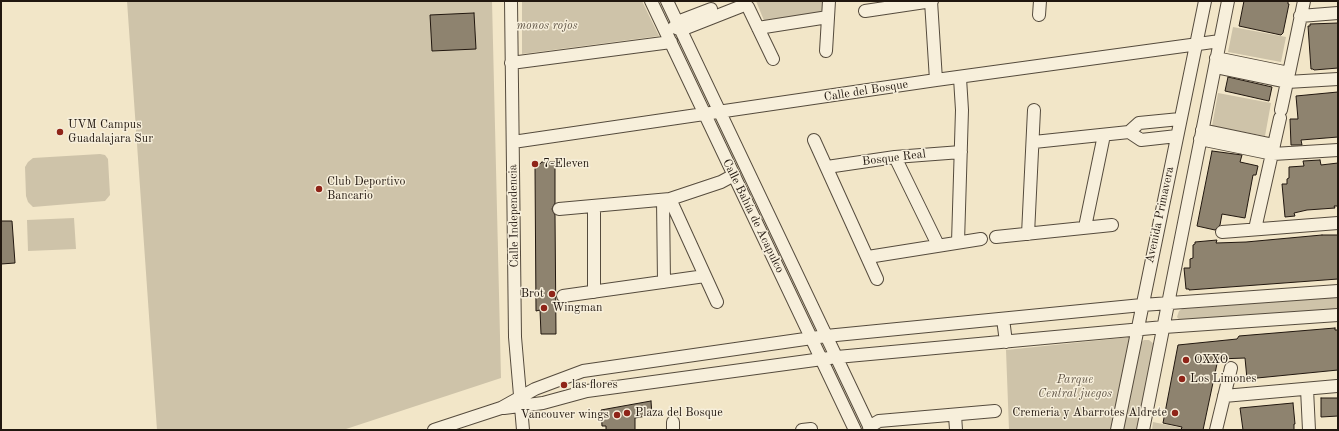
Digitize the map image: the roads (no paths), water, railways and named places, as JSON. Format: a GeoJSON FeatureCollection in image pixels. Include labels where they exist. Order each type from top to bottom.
{"type":"FeatureCollection","features":[{"type":"Feature","properties":{"kind":"street","name":"Calle Independencia"},"geometry":{"type":"LineString","coordinates":[[510,1],[515,337],[524,430]]}},
{"type":"Feature","properties":{"kind":"street","name":"Calle Bahía de Acapulco"},"geometry":{"type":"LineString","coordinates":[[651,1],[674,27],[721,113],[870,428]]}},
{"type":"Feature","properties":{"kind":"street","name":"Calle Bahía de Acapulco"},"geometry":{"type":"LineString","coordinates":[[667,1],[674,27],[671,42],[855,430]]}},
{"type":"Feature","properties":{"kind":"street"},"geometry":{"type":"LineString","coordinates":[[826,51],[829,1]]}},
{"type":"Feature","properties":{"kind":"street"},"geometry":{"type":"LineString","coordinates":[[865,10],[896,4],[932,1],[936,80]]}},
{"type":"Feature","properties":{"kind":"street"},"geometry":{"type":"LineString","coordinates":[[1039,15],[1040,1]]}},
{"type":"Feature","properties":{"kind":"street","name":"Avenida Primavera"},"geometry":{"type":"LineString","coordinates":[[1117,430],[1205,1]]}},
{"type":"Feature","properties":{"kind":"street","name":"Avenida Primavera"},"geometry":{"type":"LineString","coordinates":[[1143,430],[1228,1]]}},
{"type":"Feature","properties":{"kind":"street"},"geometry":{"type":"LineString","coordinates":[[1255,229],[1304,1]]}},
{"type":"Feature","properties":{"kind":"street"},"geometry":{"type":"LineString","coordinates":[[674,27],[743,3],[758,28],[773,59]]}},
{"type":"Feature","properties":{"kind":"street"},"geometry":{"type":"LineString","coordinates":[[1300,16],[1338,14]]}},
{"type":"Feature","properties":{"kind":"street"},"geometry":{"type":"LineString","coordinates":[[758,28],[828,17]]}},
{"type":"Feature","properties":{"kind":"street","name":"Calle del Bosque"},"geometry":{"type":"LineString","coordinates":[[512,142],[721,113],[936,80],[960,78],[1220,41]]}},
{"type":"Feature","properties":{"kind":"street"},"geometry":{"type":"LineString","coordinates":[[511,63],[671,42]]}},
{"type":"Feature","properties":{"kind":"street"},"geometry":{"type":"LineString","coordinates":[[1215,63],[1288,78],[1338,79]]}},
{"type":"Feature","properties":{"kind":"street"},"geometry":{"type":"LineString","coordinates":[[958,242],[961,152],[960,78]]}},
{"type":"Feature","properties":{"kind":"street"},"geometry":{"type":"LineString","coordinates":[[1028,234],[1034,142],[1034,110]]}},
{"type":"Feature","properties":{"kind":"street"},"geometry":{"type":"LineString","coordinates":[[1034,142],[1129,132],[1139,123],[1180,119]]}},
{"type":"Feature","properties":{"kind":"street"},"geometry":{"type":"LineString","coordinates":[[1129,132],[1141,140],[1177,136]]}},
{"type":"Feature","properties":{"kind":"street"},"geometry":{"type":"LineString","coordinates":[[1201,134],[1273,150],[1338,150]]}},
{"type":"Feature","properties":{"kind":"street"},"geometry":{"type":"LineString","coordinates":[[1085,227],[1104,135]]}},
{"type":"Feature","properties":{"kind":"street"},"geometry":{"type":"LineString","coordinates":[[814,140],[877,279]]}},
{"type":"Feature","properties":{"kind":"street","name":"Bosque Real"},"geometry":{"type":"LineString","coordinates":[[827,167],[895,157],[961,152]]}},
{"type":"Feature","properties":{"kind":"street"},"geometry":{"type":"LineString","coordinates":[[895,157],[938,245]]}},
{"type":"Feature","properties":{"kind":"street"},"geometry":{"type":"LineString","coordinates":[[560,209],[666,199],[721,182],[734,175]]}},
{"type":"Feature","properties":{"kind":"street"},"geometry":{"type":"LineString","coordinates":[[666,199],[717,302]]}},
{"type":"Feature","properties":{"kind":"street"},"geometry":{"type":"LineString","coordinates":[[664,282],[666,199]]}},
{"type":"Feature","properties":{"kind":"street"},"geometry":{"type":"LineString","coordinates":[[594,206],[594,292]]}},
{"type":"Feature","properties":{"kind":"street"},"geometry":{"type":"LineString","coordinates":[[1222,232],[1338,223]]}},
{"type":"Feature","properties":{"kind":"street"},"geometry":{"type":"LineString","coordinates":[[996,237],[1112,225]]}},
{"type":"Feature","properties":{"kind":"street"},"geometry":{"type":"LineString","coordinates":[[868,257],[981,239]]}},
{"type":"Feature","properties":{"kind":"street"},"geometry":{"type":"LineString","coordinates":[[563,296],[705,276]]}},
{"type":"Feature","properties":{"kind":"street"},"geometry":{"type":"LineString","coordinates":[[434,430],[522,401],[583,371],[812,337],[1142,305],[1338,291]]}},
{"type":"Feature","properties":{"kind":"street"},"geometry":{"type":"LineString","coordinates":[[522,401],[543,403],[587,391],[837,358],[1164,327],[1338,316]]}},
{"type":"Feature","properties":{"kind":"street"},"geometry":{"type":"LineString","coordinates":[[1003,319],[1006,342]]}},
{"type":"Feature","properties":{"kind":"street"},"geometry":{"type":"LineString","coordinates":[[1216,430],[1231,368]]}},
{"type":"Feature","properties":{"kind":"street"},"geometry":{"type":"LineString","coordinates":[[583,371],[587,391]]}},
{"type":"Feature","properties":{"kind":"street"},"geometry":{"type":"LineString","coordinates":[[1224,396],[1337,386]]}},
{"type":"Feature","properties":{"kind":"street"},"geometry":{"type":"LineString","coordinates":[[1307,389],[1309,430]]}},
{"type":"Feature","properties":{"kind":"street"},"geometry":{"type":"LineString","coordinates":[[870,428],[879,421],[995,411]]}},
{"type":"Feature","properties":{"kind":"street"},"geometry":{"type":"LineString","coordinates":[[954,414],[956,430]]}},
{"type":"Feature","properties":{"kind":"place","name":"UVM Campus Guadalajara Sur"},"geometry":{"type":"Point","coordinates":[60,132]}},
{"type":"Feature","properties":{"kind":"place","name":"7-Eleven"},"geometry":{"type":"Point","coordinates":[535,164]}},
{"type":"Feature","properties":{"kind":"place","name":"Club Deportivo Bancario"},"geometry":{"type":"Point","coordinates":[319,189]}},
{"type":"Feature","properties":{"kind":"place","name":"Brot"},"geometry":{"type":"Point","coordinates":[552,294]}},
{"type":"Feature","properties":{"kind":"place","name":"Wingman"},"geometry":{"type":"Point","coordinates":[544,308]}},
{"type":"Feature","properties":{"kind":"place","name":"OXXO"},"geometry":{"type":"Point","coordinates":[1186,360]}},
{"type":"Feature","properties":{"kind":"place","name":"Los Limones"},"geometry":{"type":"Point","coordinates":[1182,379]}},
{"type":"Feature","properties":{"kind":"place","name":"las flores"},"geometry":{"type":"Point","coordinates":[564,385]}},
{"type":"Feature","properties":{"kind":"place","name":"Plaza del Bosque"},"geometry":{"type":"Point","coordinates":[627,413]}},
{"type":"Feature","properties":{"kind":"place","name":"Cremeria y Abarrotes Aldrete"},"geometry":{"type":"Point","coordinates":[1175,413]}},
{"type":"Feature","properties":{"kind":"place","name":"Vancouver wings"},"geometry":{"type":"Point","coordinates":[617,415]}},
{"type":"Feature","properties":{"kind":"park label","name":"monos rojos"},"geometry":{"type":"Point","coordinates":[547,26]}},
{"type":"Feature","properties":{"kind":"park label","name":"Parque Central juegos"},"geometry":{"type":"Point","coordinates":[1075,387]}}]}
